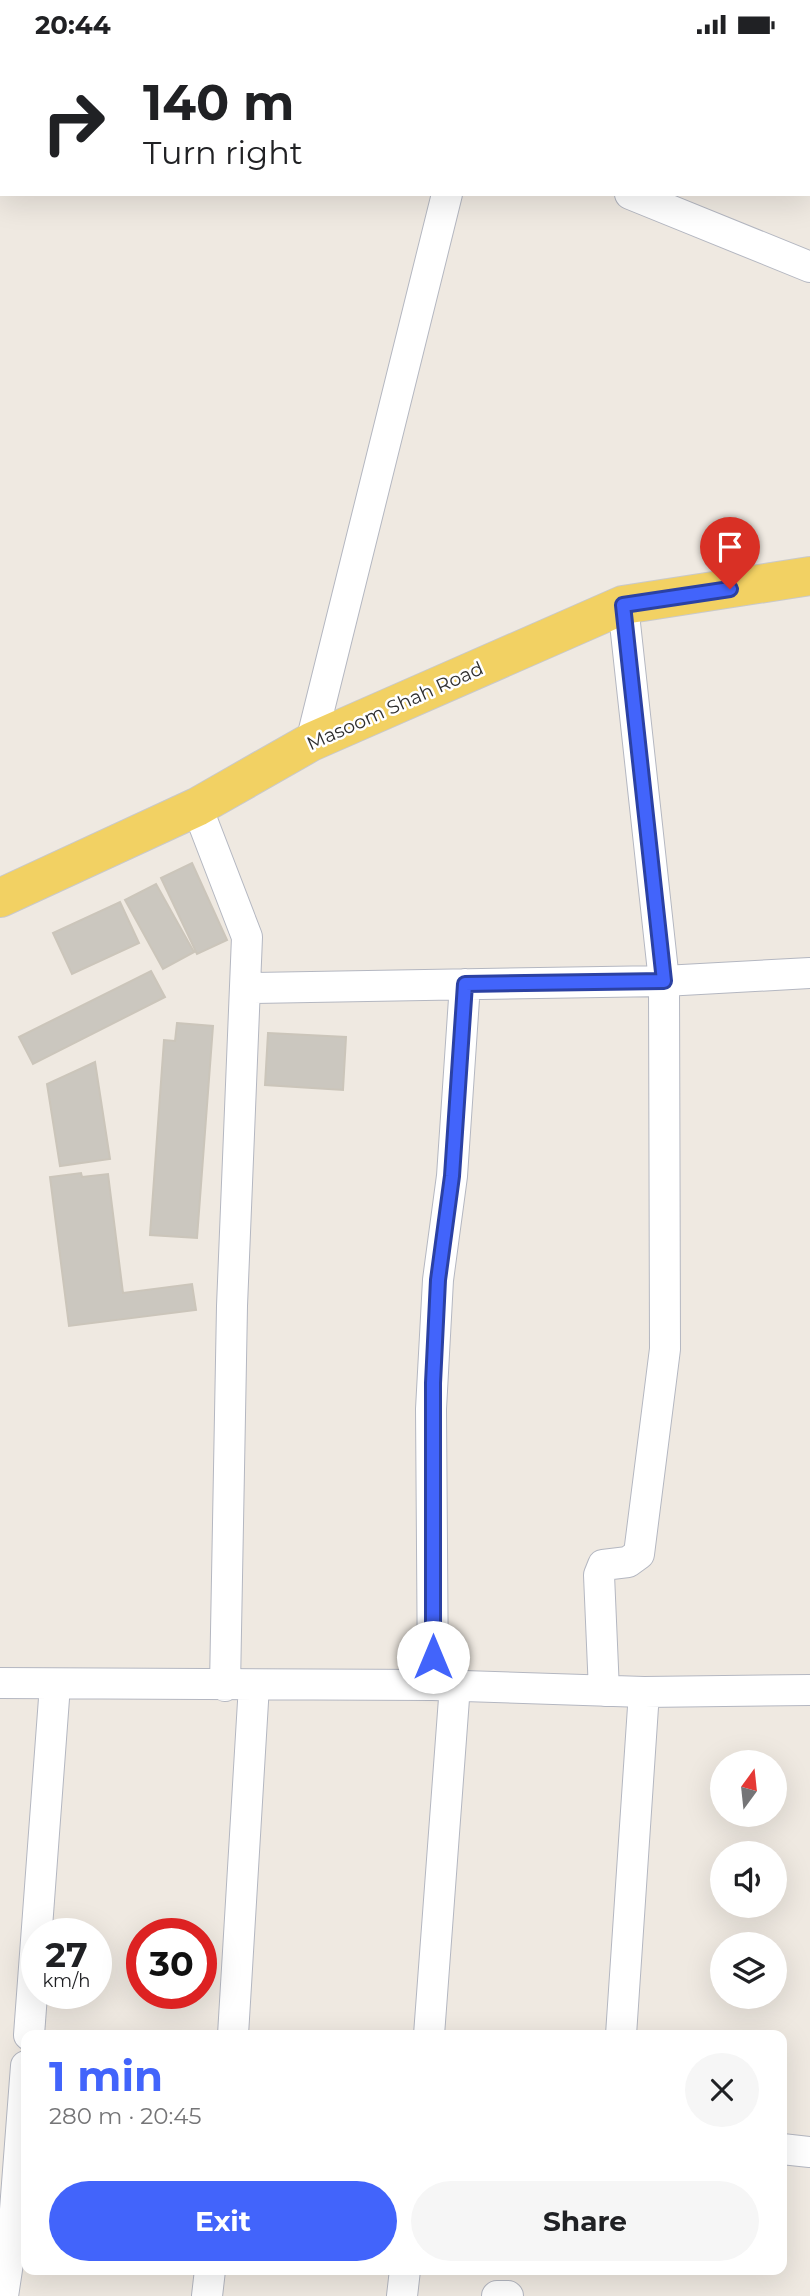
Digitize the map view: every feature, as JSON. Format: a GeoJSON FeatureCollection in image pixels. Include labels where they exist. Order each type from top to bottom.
{"type":"FeatureCollection","features":[{"type":"Feature","properties":{"kind":"main road","name":"Masoom Shah Road"},"geometry":{"type":"LineString","coordinates":[[0,898],[197,807],[311,742],[623,605],[810,576]]}},
{"type":"Feature","properties":{"kind":"street"},"geometry":{"type":"LineString","coordinates":[[311,742],[447,196]]}},
{"type":"Feature","properties":{"kind":"street"},"geometry":{"type":"LineString","coordinates":[[635,196],[810,267]]}},
{"type":"Feature","properties":{"kind":"street"},"geometry":{"type":"LineString","coordinates":[[604,1691],[599,1576],[603,1565],[628,1562],[639,1554],[665,1349],[664,981],[623,605]]}},
{"type":"Feature","properties":{"kind":"street"},"geometry":{"type":"LineString","coordinates":[[197,807],[247,937],[232,1306],[225,1686]]}},
{"type":"Feature","properties":{"kind":"street"},"geometry":{"type":"LineString","coordinates":[[247,988],[664,981],[810,973]]}},
{"type":"Feature","properties":{"kind":"street"},"geometry":{"type":"LineString","coordinates":[[429,2030],[444,1685],[431,1409],[438,1280],[452,1176],[465,984]]}},
{"type":"Feature","properties":{"kind":"street"},"geometry":{"type":"LineString","coordinates":[[0,1683],[444,1685],[644,1692],[810,1690]]}},
{"type":"Feature","properties":{"kind":"street"},"geometry":{"type":"LineString","coordinates":[[29,2030],[55,1685]]}},
{"type":"Feature","properties":{"kind":"street"},"geometry":{"type":"LineString","coordinates":[[233,2030],[254,1685]]}},
{"type":"Feature","properties":{"kind":"street"},"geometry":{"type":"LineString","coordinates":[[621,2030],[644,1692]]}},
{"type":"Feature","properties":{"kind":"street"},"geometry":{"type":"LineString","coordinates":[[3,2296],[15,2223],[21,2137]]}},
{"type":"Feature","properties":{"kind":"street"},"geometry":{"type":"LineString","coordinates":[[787,2149],[810,2151]]}},
{"type":"Feature","properties":{"kind":"street"},"geometry":{"type":"LineString","coordinates":[[207,2296],[209,2275]]}},
{"type":"Feature","properties":{"kind":"street"},"geometry":{"type":"LineString","coordinates":[[402,2296],[404,2275]]}},
{"type":"Feature","properties":{"kind":"street"},"geometry":{"type":"LineString","coordinates":[[497,2296],[509,2296]]}},
{"type":"Feature","properties":{"kind":"building"},"geometry":{"type":"Polygon","coordinates":[[[192,863],[227,940],[197,954],[161,878],[192,863]]]}},
{"type":"Feature","properties":{"kind":"building"},"geometry":{"type":"Polygon","coordinates":[[[156,884],[194,952],[163,969],[125,900],[156,884]]]}},
{"type":"Feature","properties":{"kind":"building"},"geometry":{"type":"Polygon","coordinates":[[[120,902],[139,943],[72,974],[53,933],[120,902]]]}},
{"type":"Feature","properties":{"kind":"building"},"geometry":{"type":"Polygon","coordinates":[[[151,971],[165,997],[33,1064],[19,1037],[151,971]]]}},
{"type":"Feature","properties":{"kind":"building"},"geometry":{"type":"Polygon","coordinates":[[[177,1023],[213,1026],[197,1238],[150,1235],[164,1040],[175,1041],[177,1023]]]}},
{"type":"Feature","properties":{"kind":"building"},"geometry":{"type":"Polygon","coordinates":[[[268,1033],[346,1037],[343,1090],[265,1085],[268,1033]]]}},
{"type":"Feature","properties":{"kind":"building"},"geometry":{"type":"Polygon","coordinates":[[[95,1062],[110,1159],[60,1166],[47,1084],[95,1062]]]}},
{"type":"Feature","properties":{"kind":"building"},"geometry":{"type":"Polygon","coordinates":[[[81,1173],[82,1177],[108,1174],[123,1293],[192,1284],[196,1310],[69,1326],[50,1177],[81,1173]]]}},
{"type":"Feature","properties":{"kind":"route"},"geometry":{"type":"LineString","coordinates":[[433,1657],[431,1409],[438,1280],[452,1176],[465,984],[664,981],[623,605],[730,589]]}}]}
